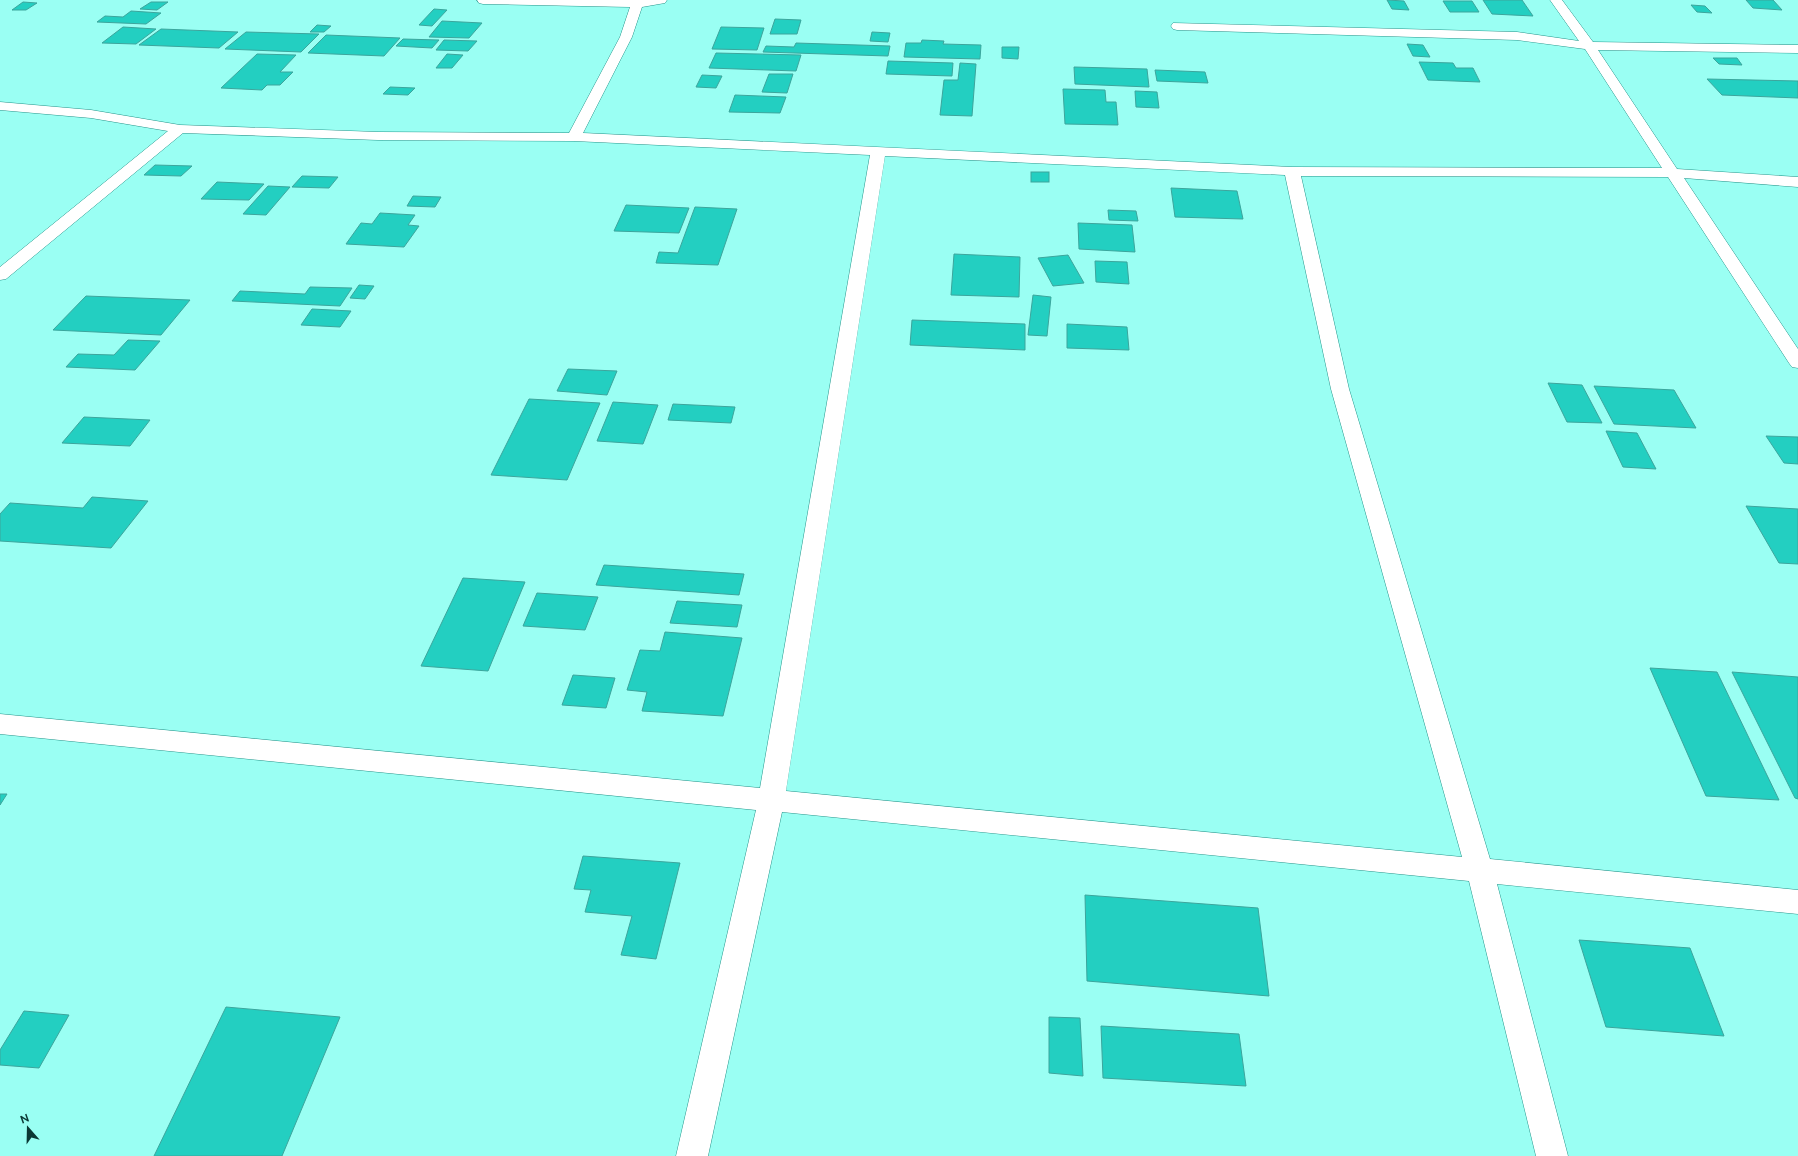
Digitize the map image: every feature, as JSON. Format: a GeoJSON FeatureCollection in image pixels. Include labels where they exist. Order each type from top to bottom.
{"type":"FeatureCollection","features":[{"type":"Feature","properties":{"kind":"street"},"geometry":{"type":"LineString","coordinates":[[483,0],[638,2],[661,0]]}},
{"type":"Feature","properties":{"kind":"street"},"geometry":{"type":"LineString","coordinates":[[1556,0],[1589,46],[1798,363]]}},
{"type":"Feature","properties":{"kind":"street"},"geometry":{"type":"LineString","coordinates":[[574,137],[626,37],[638,2]]}},
{"type":"Feature","properties":{"kind":"street"},"geometry":{"type":"LineString","coordinates":[[1177,26],[1517,36],[1589,46],[1798,50]]}},
{"type":"Feature","properties":{"kind":"street"},"geometry":{"type":"LineString","coordinates":[[0,106],[91,114],[180,129],[378,136],[574,137],[1292,171],[1673,173],[1798,182]]}},
{"type":"Feature","properties":{"kind":"street"},"geometry":{"type":"LineString","coordinates":[[0,274],[180,129]]}},
{"type":"Feature","properties":{"kind":"street"},"geometry":{"type":"LineString","coordinates":[[692,1156],[771,801],[878,151]]}},
{"type":"Feature","properties":{"kind":"street"},"geometry":{"type":"LineString","coordinates":[[1292,171],[1340,388],[1480,871],[1552,1156]]}},
{"type":"Feature","properties":{"kind":"street"},"geometry":{"type":"LineString","coordinates":[[0,724],[1798,902]]}},
{"type":"Feature","properties":{"kind":"building"},"geometry":{"type":"Polygon","coordinates":[[[1387,0],[1404,1],[1409,10],[1392,9],[1387,0]]]}},
{"type":"Feature","properties":{"kind":"building"},"geometry":{"type":"Polygon","coordinates":[[[1483,0],[1522,0],[1533,16],[1492,14],[1483,0]]]}},
{"type":"Feature","properties":{"kind":"building"},"geometry":{"type":"Polygon","coordinates":[[[1746,0],[1773,0],[1782,10],[1753,8],[1746,0]]]}},
{"type":"Feature","properties":{"kind":"building"},"geometry":{"type":"Polygon","coordinates":[[[1443,1],[1472,1],[1479,12],[1450,12],[1443,1]]]}},
{"type":"Feature","properties":{"kind":"building"},"geometry":{"type":"Polygon","coordinates":[[[23,2],[37,3],[26,10],[12,10],[23,2]]]}},
{"type":"Feature","properties":{"kind":"building"},"geometry":{"type":"Polygon","coordinates":[[[151,2],[168,2],[157,10],[140,9],[151,2]]]}},
{"type":"Feature","properties":{"kind":"building"},"geometry":{"type":"Polygon","coordinates":[[[1691,5],[1705,6],[1712,13],[1697,12],[1691,5]]]}},
{"type":"Feature","properties":{"kind":"building"},"geometry":{"type":"Polygon","coordinates":[[[434,9],[447,10],[432,26],[419,25],[434,9]]]}},
{"type":"Feature","properties":{"kind":"building"},"geometry":{"type":"Polygon","coordinates":[[[131,11],[161,13],[146,24],[97,22],[105,16],[123,17],[131,11]]]}},
{"type":"Feature","properties":{"kind":"building"},"geometry":{"type":"Polygon","coordinates":[[[775,19],[801,20],[797,34],[770,34],[775,19]]]}},
{"type":"Feature","properties":{"kind":"building"},"geometry":{"type":"Polygon","coordinates":[[[442,21],[482,23],[469,38],[429,37],[442,21]]]}},
{"type":"Feature","properties":{"kind":"building"},"geometry":{"type":"Polygon","coordinates":[[[317,25],[331,26],[324,32],[310,32],[317,25]]]}},
{"type":"Feature","properties":{"kind":"building"},"geometry":{"type":"Polygon","coordinates":[[[123,27],[156,29],[136,44],[102,43],[123,27]]]}},
{"type":"Feature","properties":{"kind":"building"},"geometry":{"type":"Polygon","coordinates":[[[721,27],[764,28],[757,50],[712,49],[721,27]]]}},
{"type":"Feature","properties":{"kind":"building"},"geometry":{"type":"Polygon","coordinates":[[[161,29],[238,32],[219,48],[139,45],[161,29]]]}},
{"type":"Feature","properties":{"kind":"building"},"geometry":{"type":"Polygon","coordinates":[[[246,32],[319,34],[301,52],[225,49],[246,32]]]}},
{"type":"Feature","properties":{"kind":"building"},"geometry":{"type":"Polygon","coordinates":[[[872,32],[890,33],[888,42],[870,41],[872,32]]]}},
{"type":"Feature","properties":{"kind":"building"},"geometry":{"type":"Polygon","coordinates":[[[326,35],[400,38],[384,56],[308,53],[326,35]]]}},
{"type":"Feature","properties":{"kind":"building"},"geometry":{"type":"Polygon","coordinates":[[[403,39],[439,40],[432,48],[396,46],[403,39]]]}},
{"type":"Feature","properties":{"kind":"building"},"geometry":{"type":"Polygon","coordinates":[[[444,40],[477,41],[468,51],[436,50],[444,40]]]}},
{"type":"Feature","properties":{"kind":"building"},"geometry":{"type":"Polygon","coordinates":[[[922,40],[944,41],[943,44],[981,45],[980,59],[904,57],[906,43],[921,43],[922,40]]]}},
{"type":"Feature","properties":{"kind":"building"},"geometry":{"type":"Polygon","coordinates":[[[796,43],[890,46],[888,56],[763,52],[766,46],[794,47],[796,43]]]}},
{"type":"Feature","properties":{"kind":"building"},"geometry":{"type":"Polygon","coordinates":[[[1407,44],[1423,45],[1430,57],[1413,56],[1407,44]]]}},
{"type":"Feature","properties":{"kind":"building"},"geometry":{"type":"Polygon","coordinates":[[[1002,47],[1019,47],[1018,59],[1002,58],[1002,47]]]}},
{"type":"Feature","properties":{"kind":"building"},"geometry":{"type":"Polygon","coordinates":[[[716,53],[801,55],[796,71],[709,68],[716,53]]]}},
{"type":"Feature","properties":{"kind":"building"},"geometry":{"type":"Polygon","coordinates":[[[257,54],[296,55],[280,72],[293,72],[280,85],[267,85],[262,90],[221,88],[257,54]]]}},
{"type":"Feature","properties":{"kind":"building"},"geometry":{"type":"Polygon","coordinates":[[[447,54],[463,55],[452,68],[436,68],[447,54]]]}},
{"type":"Feature","properties":{"kind":"building"},"geometry":{"type":"Polygon","coordinates":[[[1713,58],[1737,58],[1742,65],[1719,64],[1713,58]]]}},
{"type":"Feature","properties":{"kind":"building"},"geometry":{"type":"Polygon","coordinates":[[[888,61],[953,63],[952,76],[886,74],[888,61]]]}},
{"type":"Feature","properties":{"kind":"building"},"geometry":{"type":"Polygon","coordinates":[[[1419,62],[1453,63],[1456,68],[1473,68],[1480,82],[1428,80],[1419,62]]]}},
{"type":"Feature","properties":{"kind":"building"},"geometry":{"type":"Polygon","coordinates":[[[960,63],[976,64],[972,116],[940,115],[944,80],[958,80],[960,63]]]}},
{"type":"Feature","properties":{"kind":"building"},"geometry":{"type":"Polygon","coordinates":[[[1074,67],[1147,69],[1149,87],[1075,84],[1074,67]]]}},
{"type":"Feature","properties":{"kind":"building"},"geometry":{"type":"Polygon","coordinates":[[[1155,70],[1205,72],[1208,83],[1157,81],[1155,70]]]}},
{"type":"Feature","properties":{"kind":"building"},"geometry":{"type":"Polygon","coordinates":[[[769,74],[793,74],[787,93],[762,92],[769,74]]]}},
{"type":"Feature","properties":{"kind":"building"},"geometry":{"type":"Polygon","coordinates":[[[702,75],[722,76],[716,88],[696,87],[702,75]]]}},
{"type":"Feature","properties":{"kind":"building"},"geometry":{"type":"Polygon","coordinates":[[[1707,79],[1798,81],[1798,98],[1722,95],[1707,79]]]}},
{"type":"Feature","properties":{"kind":"building"},"geometry":{"type":"Polygon","coordinates":[[[390,87],[415,88],[408,95],[383,94],[390,87]]]}},
{"type":"Feature","properties":{"kind":"building"},"geometry":{"type":"Polygon","coordinates":[[[1063,89],[1105,90],[1106,102],[1116,102],[1118,125],[1065,124],[1063,89]]]}},
{"type":"Feature","properties":{"kind":"building"},"geometry":{"type":"Polygon","coordinates":[[[1135,91],[1157,92],[1159,108],[1136,107],[1135,91]]]}},
{"type":"Feature","properties":{"kind":"building"},"geometry":{"type":"Polygon","coordinates":[[[735,95],[786,97],[780,113],[729,112],[735,95]]]}},
{"type":"Feature","properties":{"kind":"building"},"geometry":{"type":"Polygon","coordinates":[[[155,165],[192,166],[181,176],[144,175],[155,165]]]}},
{"type":"Feature","properties":{"kind":"building"},"geometry":{"type":"Polygon","coordinates":[[[1031,172],[1049,172],[1049,182],[1031,182],[1031,172]]]}},
{"type":"Feature","properties":{"kind":"building"},"geometry":{"type":"Polygon","coordinates":[[[302,176],[338,177],[329,188],[292,187],[302,176]]]}},
{"type":"Feature","properties":{"kind":"building"},"geometry":{"type":"Polygon","coordinates":[[[217,182],[264,184],[249,200],[201,199],[217,182]]]}},
{"type":"Feature","properties":{"kind":"building"},"geometry":{"type":"Polygon","coordinates":[[[268,186],[290,187],[266,215],[243,214],[268,186]]]}},
{"type":"Feature","properties":{"kind":"building"},"geometry":{"type":"Polygon","coordinates":[[[1171,188],[1237,191],[1243,219],[1175,217],[1171,188]]]}},
{"type":"Feature","properties":{"kind":"building"},"geometry":{"type":"Polygon","coordinates":[[[413,196],[441,197],[435,207],[407,206],[413,196]]]}},
{"type":"Feature","properties":{"kind":"building"},"geometry":{"type":"Polygon","coordinates":[[[626,205],[689,208],[679,233],[614,231],[626,205]]]}},
{"type":"Feature","properties":{"kind":"building"},"geometry":{"type":"Polygon","coordinates":[[[695,207],[737,209],[718,265],[656,263],[659,252],[678,253],[695,207]]]}},
{"type":"Feature","properties":{"kind":"building"},"geometry":{"type":"Polygon","coordinates":[[[1108,210],[1136,211],[1138,221],[1109,220],[1108,210]]]}},
{"type":"Feature","properties":{"kind":"building"},"geometry":{"type":"Polygon","coordinates":[[[380,213],[415,215],[408,225],[419,226],[404,247],[346,244],[361,223],[372,224],[380,213]]]}},
{"type":"Feature","properties":{"kind":"building"},"geometry":{"type":"Polygon","coordinates":[[[1078,223],[1132,225],[1135,252],[1079,249],[1078,223]]]}},
{"type":"Feature","properties":{"kind":"building"},"geometry":{"type":"Polygon","coordinates":[[[954,254],[1020,257],[1019,297],[951,295],[954,254]]]}},
{"type":"Feature","properties":{"kind":"building"},"geometry":{"type":"Polygon","coordinates":[[[1068,255],[1084,283],[1053,286],[1038,258],[1068,255]]]}},
{"type":"Feature","properties":{"kind":"building"},"geometry":{"type":"Polygon","coordinates":[[[1095,261],[1127,262],[1129,284],[1096,282],[1095,261]]]}},
{"type":"Feature","properties":{"kind":"building"},"geometry":{"type":"Polygon","coordinates":[[[359,285],[374,286],[365,299],[350,298],[359,285]]]}},
{"type":"Feature","properties":{"kind":"building"},"geometry":{"type":"Polygon","coordinates":[[[310,287],[352,288],[340,306],[232,301],[240,291],[305,294],[310,287]]]}},
{"type":"Feature","properties":{"kind":"building"},"geometry":{"type":"Polygon","coordinates":[[[1033,295],[1051,297],[1047,336],[1028,335],[1033,295]]]}},
{"type":"Feature","properties":{"kind":"building"},"geometry":{"type":"Polygon","coordinates":[[[86,296],[190,300],[161,335],[53,330],[86,296]]]}},
{"type":"Feature","properties":{"kind":"building"},"geometry":{"type":"Polygon","coordinates":[[[312,309],[351,311],[340,327],[301,325],[312,309]]]}},
{"type":"Feature","properties":{"kind":"building"},"geometry":{"type":"Polygon","coordinates":[[[912,320],[1025,324],[1025,350],[910,345],[912,320]]]}},
{"type":"Feature","properties":{"kind":"building"},"geometry":{"type":"Polygon","coordinates":[[[1067,324],[1127,327],[1129,350],[1067,348],[1067,324]]]}},
{"type":"Feature","properties":{"kind":"building"},"geometry":{"type":"Polygon","coordinates":[[[128,340],[160,341],[135,370],[66,367],[78,354],[114,355],[128,340]]]}},
{"type":"Feature","properties":{"kind":"building"},"geometry":{"type":"Polygon","coordinates":[[[568,369],[617,371],[607,395],[557,391],[568,369]]]}},
{"type":"Feature","properties":{"kind":"building"},"geometry":{"type":"Polygon","coordinates":[[[1548,383],[1582,385],[1602,423],[1567,422],[1548,383]]]}},
{"type":"Feature","properties":{"kind":"building"},"geometry":{"type":"Polygon","coordinates":[[[1594,386],[1674,390],[1696,428],[1614,424],[1594,386]]]}},
{"type":"Feature","properties":{"kind":"building"},"geometry":{"type":"Polygon","coordinates":[[[529,399],[600,403],[567,480],[491,475],[529,399]]]}},
{"type":"Feature","properties":{"kind":"building"},"geometry":{"type":"Polygon","coordinates":[[[613,402],[658,405],[643,444],[597,441],[613,402]]]}},
{"type":"Feature","properties":{"kind":"building"},"geometry":{"type":"Polygon","coordinates":[[[673,404],[735,407],[731,423],[668,420],[673,404]]]}},
{"type":"Feature","properties":{"kind":"building"},"geometry":{"type":"Polygon","coordinates":[[[84,417],[150,420],[130,446],[62,443],[84,417]]]}},
{"type":"Feature","properties":{"kind":"building"},"geometry":{"type":"Polygon","coordinates":[[[1606,431],[1637,433],[1656,469],[1623,467],[1606,431]]]}},
{"type":"Feature","properties":{"kind":"building"},"geometry":{"type":"Polygon","coordinates":[[[1766,436],[1798,437],[1798,464],[1784,463],[1766,436]]]}},
{"type":"Feature","properties":{"kind":"building"},"geometry":{"type":"Polygon","coordinates":[[[92,497],[148,501],[111,548],[0,541],[0,514],[10,503],[83,508],[92,497]]]}},
{"type":"Feature","properties":{"kind":"building"},"geometry":{"type":"Polygon","coordinates":[[[1746,506],[1798,509],[1798,564],[1779,563],[1746,506]]]}},
{"type":"Feature","properties":{"kind":"building"},"geometry":{"type":"Polygon","coordinates":[[[604,565],[744,574],[739,595],[596,585],[604,565]]]}},
{"type":"Feature","properties":{"kind":"building"},"geometry":{"type":"Polygon","coordinates":[[[463,578],[525,582],[488,671],[421,666],[463,578]]]}},
{"type":"Feature","properties":{"kind":"building"},"geometry":{"type":"Polygon","coordinates":[[[537,593],[598,597],[585,630],[523,626],[537,593]]]}},
{"type":"Feature","properties":{"kind":"building"},"geometry":{"type":"Polygon","coordinates":[[[677,601],[742,605],[737,627],[670,623],[677,601]]]}},
{"type":"Feature","properties":{"kind":"building"},"geometry":{"type":"Polygon","coordinates":[[[665,632],[742,638],[723,716],[642,711],[647,692],[627,690],[640,650],[660,651],[665,632]]]}},
{"type":"Feature","properties":{"kind":"building"},"geometry":{"type":"Polygon","coordinates":[[[1650,668],[1717,672],[1779,800],[1706,796],[1650,668]]]}},
{"type":"Feature","properties":{"kind":"building"},"geometry":{"type":"Polygon","coordinates":[[[1732,672],[1798,677],[1798,799],[1795,798],[1732,672]]]}},
{"type":"Feature","properties":{"kind":"building"},"geometry":{"type":"Polygon","coordinates":[[[573,675],[615,678],[606,708],[562,705],[573,675]]]}},
{"type":"Feature","properties":{"kind":"building"},"geometry":{"type":"Polygon","coordinates":[[[0,794],[7,794],[0,805],[0,794]]]}},
{"type":"Feature","properties":{"kind":"building"},"geometry":{"type":"Polygon","coordinates":[[[583,856],[680,863],[656,959],[621,955],[632,916],[585,912],[591,890],[574,889],[583,856]]]}},
{"type":"Feature","properties":{"kind":"building"},"geometry":{"type":"Polygon","coordinates":[[[1085,895],[1258,908],[1269,996],[1087,981],[1085,895]]]}},
{"type":"Feature","properties":{"kind":"building"},"geometry":{"type":"Polygon","coordinates":[[[1579,940],[1690,948],[1724,1036],[1606,1027],[1579,940]]]}},
{"type":"Feature","properties":{"kind":"building"},"geometry":{"type":"Polygon","coordinates":[[[226,1007],[340,1017],[282,1156],[154,1156],[226,1007]]]}},
{"type":"Feature","properties":{"kind":"building"},"geometry":{"type":"Polygon","coordinates":[[[24,1011],[69,1015],[39,1068],[0,1065],[0,1050],[24,1011]]]}},
{"type":"Feature","properties":{"kind":"building"},"geometry":{"type":"Polygon","coordinates":[[[1049,1017],[1080,1018],[1083,1076],[1049,1073],[1049,1017]]]}},
{"type":"Feature","properties":{"kind":"building"},"geometry":{"type":"Polygon","coordinates":[[[1101,1026],[1239,1034],[1246,1086],[1103,1078],[1101,1026]]]}}]}
